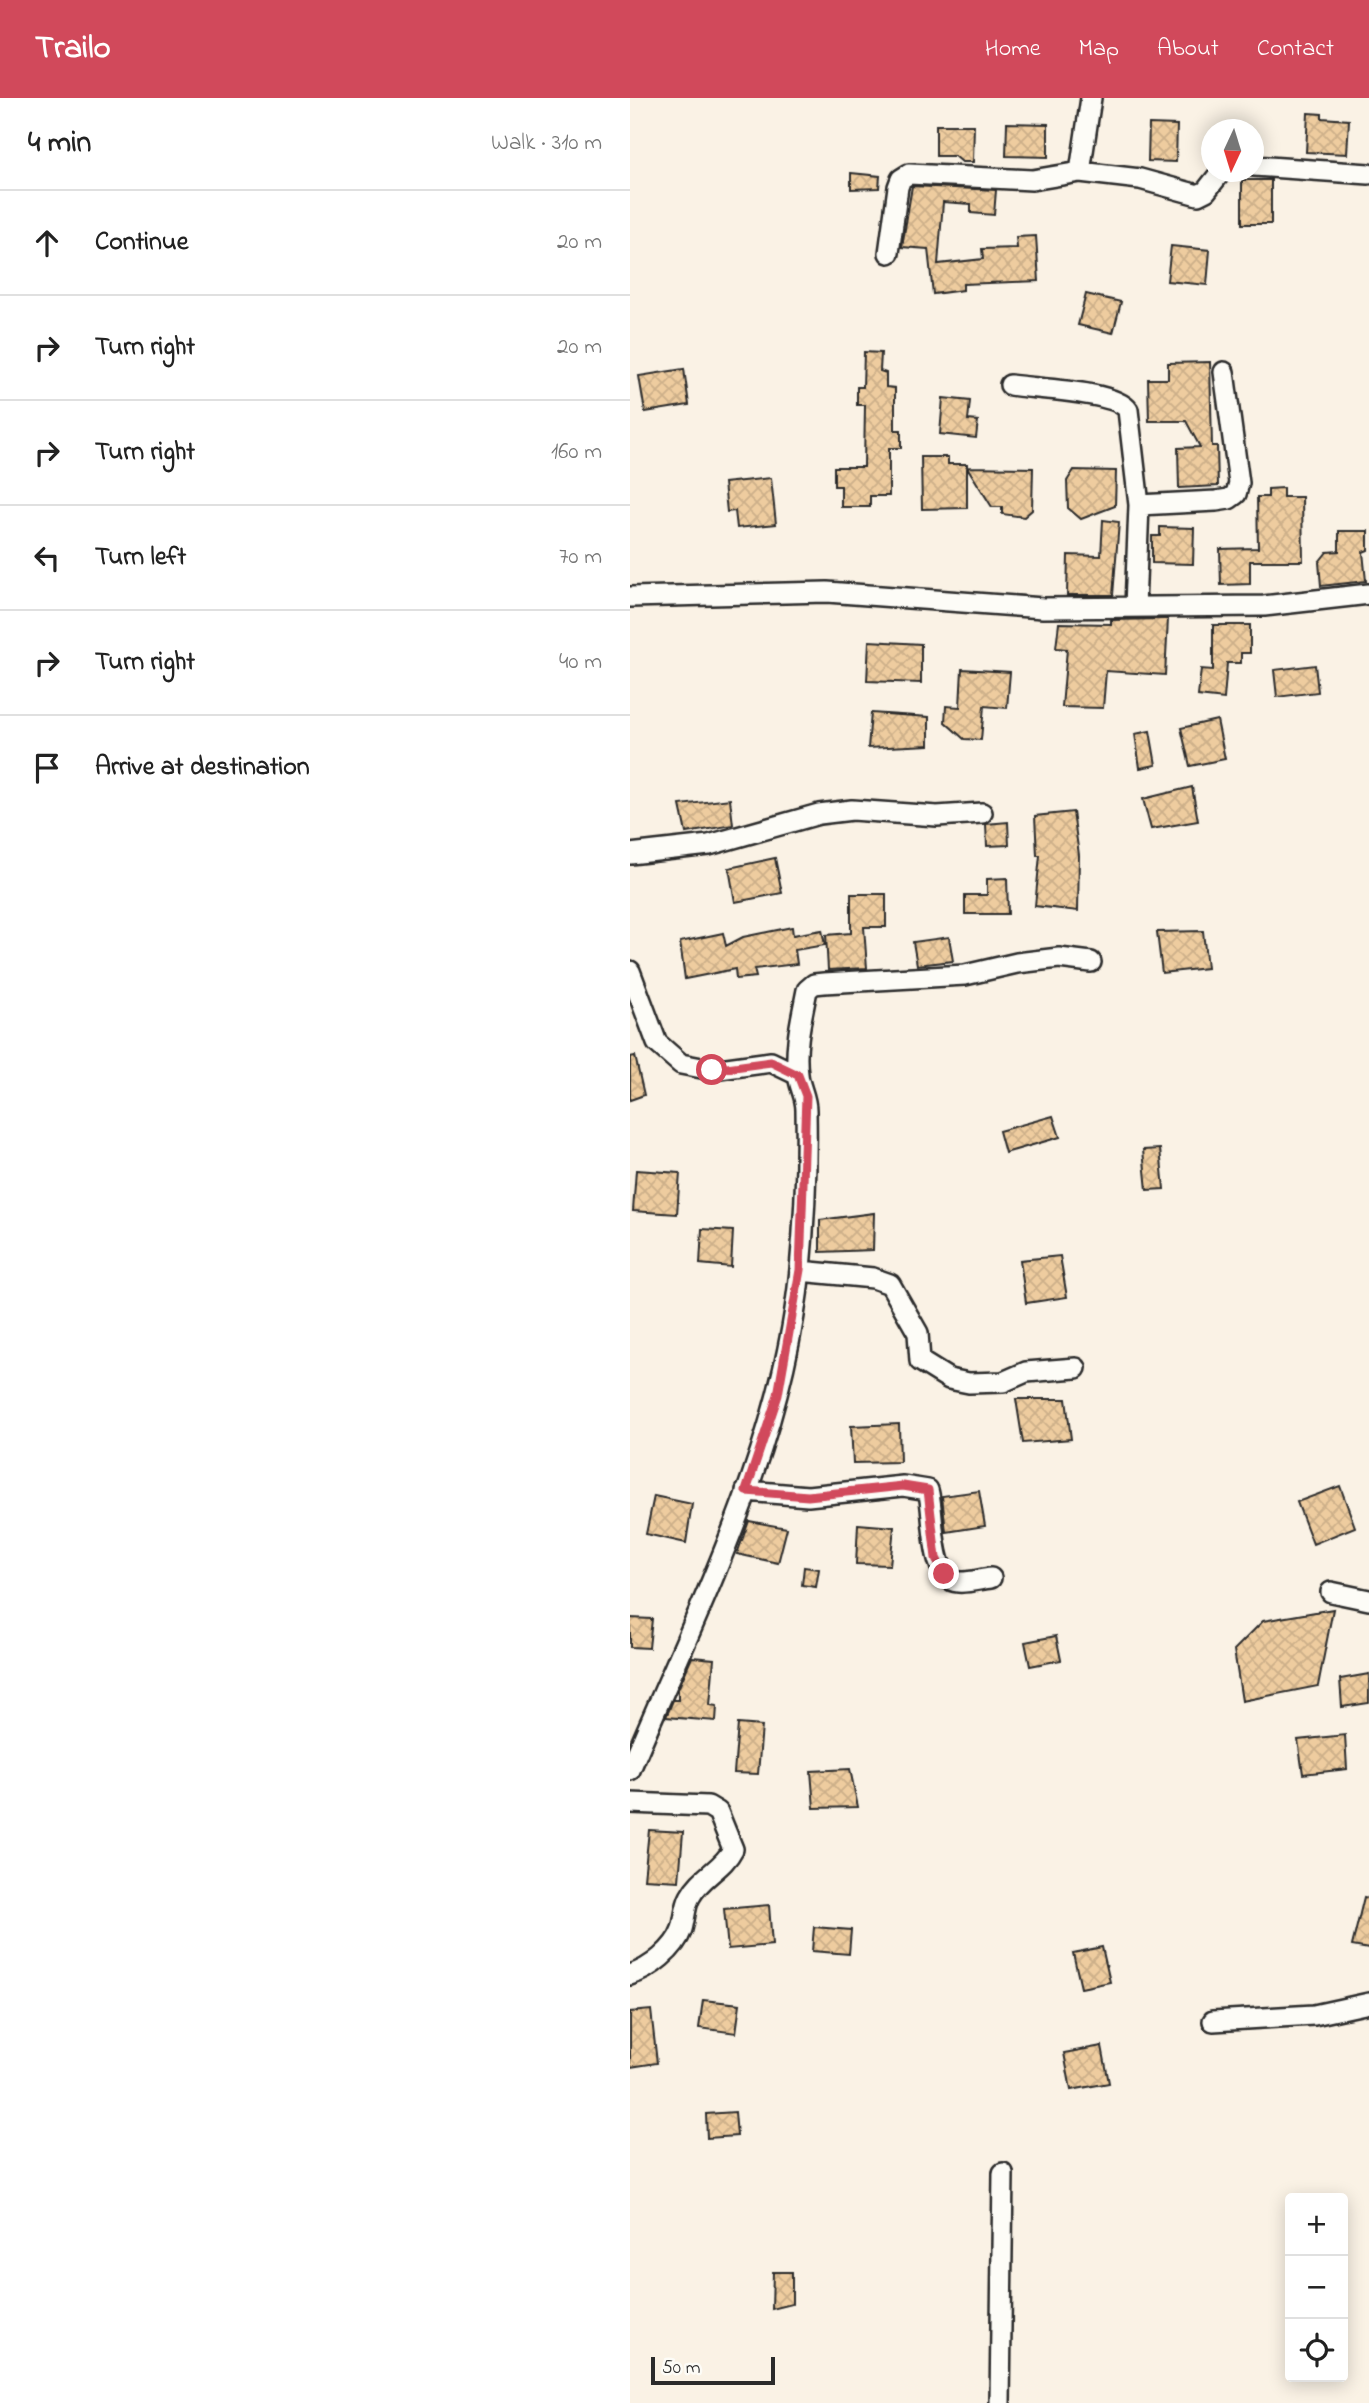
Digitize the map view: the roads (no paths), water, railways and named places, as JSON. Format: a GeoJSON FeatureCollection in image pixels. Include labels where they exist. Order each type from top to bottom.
{"type":"FeatureCollection","features":[{"type":"Feature","properties":{"kind":"street"},"geometry":{"type":"LineString","coordinates":[[1080,172],[1091,98]]}},
{"type":"Feature","properties":{"kind":"street"},"geometry":{"type":"LineString","coordinates":[[1264,167],[1369,174]]}},
{"type":"Feature","properties":{"kind":"street"},"geometry":{"type":"LineString","coordinates":[[889,253],[898,187],[901,179],[909,174],[1032,180],[1080,172],[1140,179],[1198,195],[1214,182]]}},
{"type":"Feature","properties":{"kind":"street"},"geometry":{"type":"LineString","coordinates":[[1139,505],[1216,501],[1236,494],[1239,483],[1224,372]]}},
{"type":"Feature","properties":{"kind":"street"},"geometry":{"type":"LineString","coordinates":[[1010,385],[1098,395],[1125,404],[1128,410],[1139,505],[1135,607]]}},
{"type":"Feature","properties":{"kind":"street"},"geometry":{"type":"LineString","coordinates":[[630,597],[827,592],[1043,608],[1264,606],[1369,594]]}},
{"type":"Feature","properties":{"kind":"street"},"geometry":{"type":"LineString","coordinates":[[630,854],[709,845],[819,814],[852,810],[937,816],[982,813]]}},
{"type":"Feature","properties":{"kind":"street"},"geometry":{"type":"LineString","coordinates":[[630,1770],[746,1491],[778,1395],[800,1270],[807,1135],[806,1096],[798,1075],[807,990],[814,984],[965,975],[1017,963],[1059,958],[1091,962]]}},
{"type":"Feature","properties":{"kind":"street"},"geometry":{"type":"LineString","coordinates":[[630,971],[657,1043],[681,1064],[712,1070],[771,1062],[798,1075]]}},
{"type":"Feature","properties":{"kind":"street"},"geometry":{"type":"LineString","coordinates":[[800,1270],[873,1278],[890,1284],[918,1333],[920,1361],[949,1379],[1003,1382],[1026,1372],[1076,1368]]}},
{"type":"Feature","properties":{"kind":"street"},"geometry":{"type":"LineString","coordinates":[[746,1491],[808,1496],[903,1486],[928,1490],[936,1558],[944,1574],[958,1582],[991,1578]]}},
{"type":"Feature","properties":{"kind":"street"},"geometry":{"type":"LineString","coordinates":[[1331,1592],[1369,1600]]}},
{"type":"Feature","properties":{"kind":"street"},"geometry":{"type":"LineString","coordinates":[[630,1802],[708,1806],[718,1812],[733,1849],[726,1863],[704,1878],[690,1898],[682,1931],[672,1947],[630,1975]]}},
{"type":"Feature","properties":{"kind":"street"},"geometry":{"type":"LineString","coordinates":[[1213,2021],[1314,2015],[1369,2003]]}},
{"type":"Feature","properties":{"kind":"street"},"geometry":{"type":"LineString","coordinates":[[1000,2403],[1003,2173]]}}]}
